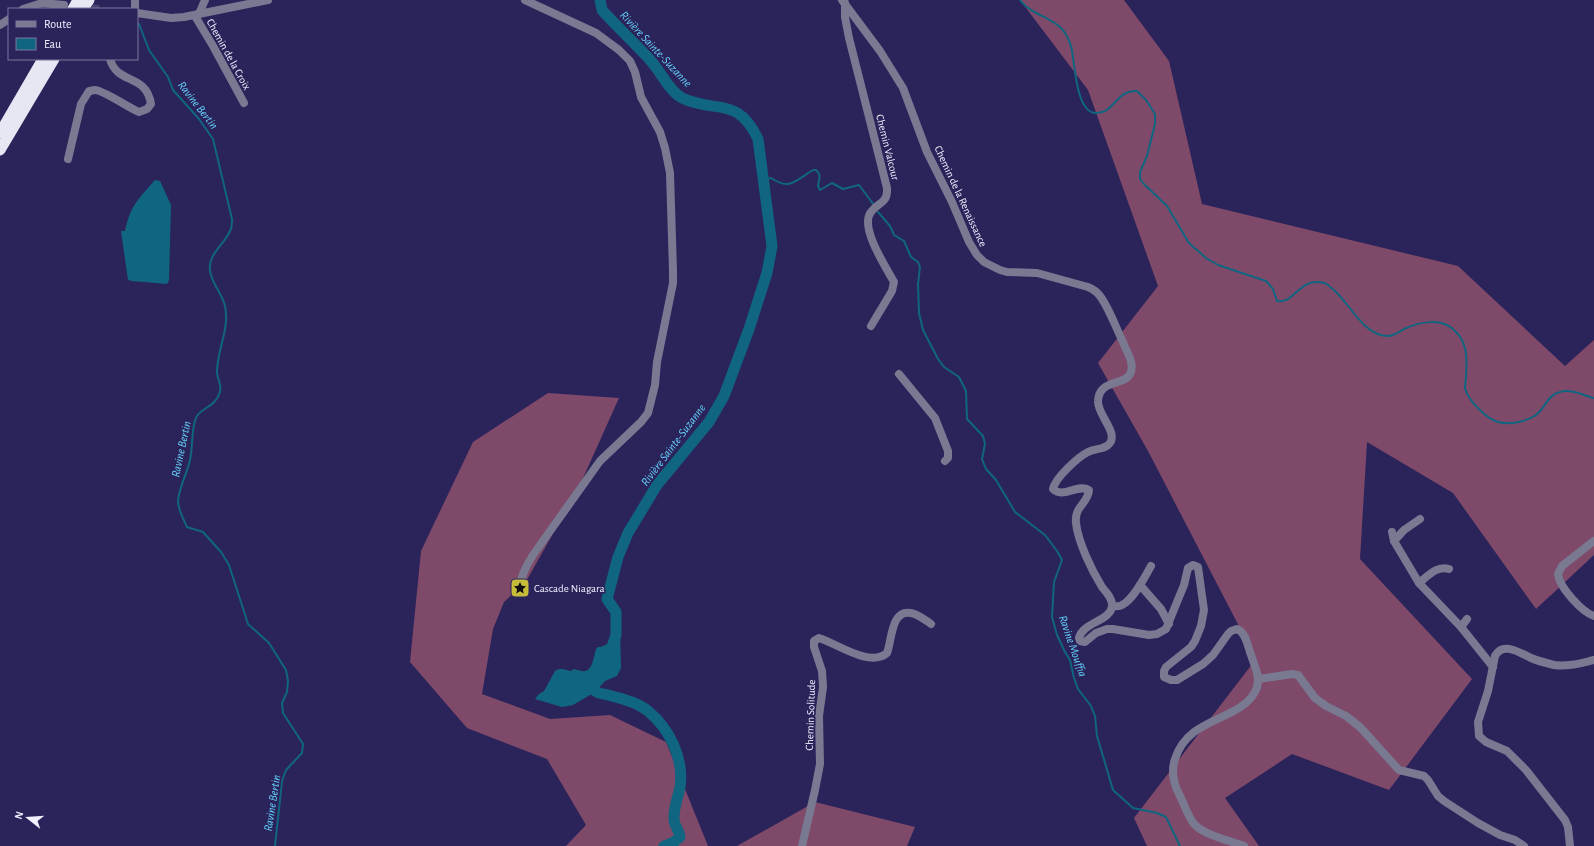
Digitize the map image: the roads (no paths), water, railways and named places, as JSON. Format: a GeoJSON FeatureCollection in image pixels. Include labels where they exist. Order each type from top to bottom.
{"type":"FeatureCollection","features":[{"type":"Feature","properties":{"kind":"highway"},"geometry":{"type":"LineString","coordinates":[[68,7],[78,0]]}},
{"type":"Feature","properties":{"kind":"highway"},"geometry":{"type":"LineString","coordinates":[[0,133],[42,60]]}},
{"type":"Feature","properties":{"kind":"highway"},"geometry":{"type":"LineString","coordinates":[[0,150],[53,60]]}},
{"type":"Feature","properties":{"kind":"street"},"geometry":{"type":"LineString","coordinates":[[197,15],[205,0]]}},
{"type":"Feature","properties":{"kind":"street"},"geometry":{"type":"LineString","coordinates":[[138,13],[171,18],[197,15],[268,0]]}},
{"type":"Feature","properties":{"kind":"street"},"geometry":{"type":"LineString","coordinates":[[520,587],[520,581],[533,555],[600,461],[642,422],[648,413],[655,386],[657,362],[673,283],[670,173],[666,148],[660,132],[641,98],[635,72],[630,62],[619,50],[596,33],[525,0]]}},
{"type":"Feature","properties":{"kind":"street","name":"Chemin Valcour"},"geometry":{"type":"LineString","coordinates":[[843,2],[849,38],[888,194],[882,203],[871,212],[867,222],[874,244],[894,282],[893,287],[871,326]]}},
{"type":"Feature","properties":{"kind":"street","name":"Chemin de la Renaissance"},"geometry":{"type":"LineString","coordinates":[[843,2],[875,45],[903,88],[927,152],[977,256],[984,262],[1000,270],[1007,272],[1037,273],[1094,290],[1104,303],[1131,361],[1131,373],[1128,376],[1105,387],[1098,398],[1098,407],[1111,434],[1109,444],[1104,448],[1092,450],[1083,455],[1060,476],[1053,489],[1056,492],[1061,493],[1081,488],[1089,490],[1086,500],[1076,513],[1077,529],[1092,572],[1112,602],[1112,606]]}},
{"type":"Feature","properties":{"kind":"street"},"geometry":{"type":"LineString","coordinates":[[26,8],[42,3],[68,7]]}},
{"type":"Feature","properties":{"kind":"street","name":"Chemin de la Croix"},"geometry":{"type":"LineString","coordinates":[[197,15],[244,103]]}},
{"type":"Feature","properties":{"kind":"street"},"geometry":{"type":"LineString","coordinates":[[68,159],[81,104],[89,91],[101,91],[139,112],[146,109],[151,104],[150,97],[144,86],[112,68],[110,60]]}},
{"type":"Feature","properties":{"kind":"street"},"geometry":{"type":"LineString","coordinates":[[899,374],[935,418],[948,452],[948,458],[945,461]]}},
{"type":"Feature","properties":{"kind":"street"},"geometry":{"type":"LineString","coordinates":[[1394,541],[1404,530],[1420,519]]}},
{"type":"Feature","properties":{"kind":"street"},"geometry":{"type":"LineString","coordinates":[[1392,532],[1394,541],[1419,583],[1461,627],[1493,667]]}},
{"type":"Feature","properties":{"kind":"street"},"geometry":{"type":"LineString","coordinates":[[1594,541],[1562,566],[1558,574],[1563,587],[1582,609],[1594,616]]}},
{"type":"Feature","properties":{"kind":"street"},"geometry":{"type":"LineString","coordinates":[[1151,566],[1140,585],[1125,603],[1120,606],[1112,606],[1108,614],[1083,630],[1080,636],[1080,641],[1085,642],[1096,634],[1107,629],[1142,635],[1157,634],[1166,629],[1184,585],[1188,568],[1190,565],[1195,565],[1199,570],[1204,610],[1201,626],[1195,641],[1186,652],[1169,664],[1164,671],[1164,677],[1171,680],[1177,680],[1203,664],[1213,655],[1228,634],[1234,629],[1237,629],[1242,632],[1246,639],[1259,679],[1258,687],[1249,700],[1238,708],[1200,727],[1189,735],[1181,746],[1173,766],[1174,783],[1194,823],[1207,832],[1244,846]]}},
{"type":"Feature","properties":{"kind":"street"},"geometry":{"type":"LineString","coordinates":[[1419,583],[1434,570],[1444,567],[1449,569]]}},
{"type":"Feature","properties":{"kind":"street"},"geometry":{"type":"LineString","coordinates":[[1140,585],[1154,600],[1169,624]]}},
{"type":"Feature","properties":{"kind":"street","name":"Chemin Solitude"},"geometry":{"type":"LineString","coordinates":[[802,846],[820,764],[819,716],[823,687],[822,671],[814,647],[814,641],[819,638],[856,655],[881,656],[887,653],[894,622],[899,616],[910,613],[931,624]]}},
{"type":"Feature","properties":{"kind":"street"},"geometry":{"type":"LineString","coordinates":[[1461,627],[1467,619]]}},
{"type":"Feature","properties":{"kind":"street"},"geometry":{"type":"LineString","coordinates":[[1570,846],[1568,827],[1565,820],[1526,770],[1508,751],[1486,742],[1479,736],[1478,722],[1497,652],[1507,649],[1515,650],[1539,661],[1554,664],[1574,664],[1594,660]]}},
{"type":"Feature","properties":{"kind":"street"},"geometry":{"type":"LineString","coordinates":[[1259,679],[1292,674],[1298,675],[1315,698],[1326,706],[1346,716],[1360,727],[1399,770],[1424,776],[1438,796],[1444,801],[1478,823],[1500,835],[1515,840],[1524,846]]}},
{"type":"Feature","properties":{"kind":"water"},"geometry":{"type":"Polygon","coordinates":[[[155,180],[160,181],[171,205],[169,280],[167,284],[128,280],[121,231],[125,231],[133,208],[155,180]]]}},
{"type":"Feature","properties":{"kind":"water"},"geometry":{"type":"Polygon","coordinates":[[[615,629],[620,630],[621,668],[617,676],[605,681],[595,692],[573,705],[562,707],[535,699],[544,691],[555,671],[561,669],[571,671],[573,670],[572,669],[582,671],[588,670],[594,658],[596,649],[598,647],[605,646],[610,642],[615,629]]]}},
{"type":"Feature","properties":{"kind":"waterway","name":"Rivière Sainte-Suzanne"},"geometry":{"type":"LineString","coordinates":[[600,0],[602,10],[655,65],[677,95],[694,103],[734,111],[742,116],[750,125],[758,139],[772,246],[767,273],[749,329],[724,396],[709,422],[657,485],[628,533],[618,557],[607,599],[616,612],[616,635],[613,644]]}},
{"type":"Feature","properties":{"kind":"waterway"},"geometry":{"type":"LineString","coordinates":[[1020,0],[1033,11],[1055,23],[1067,36],[1071,46],[1077,85],[1084,104],[1089,111],[1096,113],[1107,110],[1120,97],[1130,91],[1137,91],[1146,100],[1155,114],[1155,124],[1147,156],[1140,172],[1140,179],[1167,206],[1189,243],[1206,258],[1218,265],[1266,281],[1273,289],[1277,301],[1288,299],[1309,283],[1316,282],[1328,285],[1340,296],[1365,325],[1379,335],[1388,336],[1396,334],[1416,324],[1430,322],[1437,322],[1450,327],[1459,336],[1466,352],[1467,364],[1465,388],[1467,394],[1482,412],[1495,421],[1512,423],[1532,417],[1540,411],[1551,397],[1559,392],[1573,391],[1594,398]]}},
{"type":"Feature","properties":{"kind":"waterway","name":"Ravine Bertin"},"geometry":{"type":"LineString","coordinates":[[138,24],[149,50],[168,77],[173,90],[199,119],[213,139],[232,219],[231,230],[214,254],[210,264],[211,275],[214,284],[224,301],[226,314],[225,331],[219,355],[217,375],[220,392],[215,401],[199,413],[195,420],[190,460],[180,491],[178,504],[187,527],[203,532],[221,552],[229,565],[248,624],[269,643],[286,670],[288,681],[287,692],[282,703],[283,713],[303,744],[302,753],[286,770],[282,781],[275,846]]}},
{"type":"Feature","properties":{"kind":"waterway","name":"Ravine Mouffia"},"geometry":{"type":"LineString","coordinates":[[764,180],[771,178],[783,184],[788,184],[793,183],[813,170],[816,170],[820,175],[818,186],[820,190],[832,183],[843,189],[859,185],[874,205]]}},
{"type":"Feature","properties":{"kind":"waterway","name":"Ravine Mouffia"},"geometry":{"type":"LineString","coordinates":[[878,212],[890,226],[894,235],[904,241],[911,257],[918,262],[920,267],[918,284],[919,313],[923,330],[938,359],[944,367],[959,377],[966,391],[967,419],[983,436],[985,444],[982,459],[986,469],[996,480],[1015,512],[1045,535],[1062,560],[1054,582],[1052,617],[1057,635],[1070,660],[1078,689],[1091,706],[1095,716],[1097,736],[1113,790],[1133,808],[1157,813],[1166,817],[1180,846]]}},
{"type":"Feature","properties":{"kind":"waterway","name":"Rivière Sainte-Suzanne"},"geometry":{"type":"LineString","coordinates":[[590,679],[590,683],[595,691],[634,703],[648,711],[663,727],[674,745],[680,766],[681,776],[674,820],[680,837],[674,842],[664,846]]}},
{"type":"Feature","properties":{"kind":"tunnel"},"geometry":{"type":"LineString","coordinates":[[80,7],[90,8]]}},
{"type":"Feature","properties":{"kind":"place","name":"Cascade Niagara"},"geometry":{"type":"Point","coordinates":[520,588]}}]}
